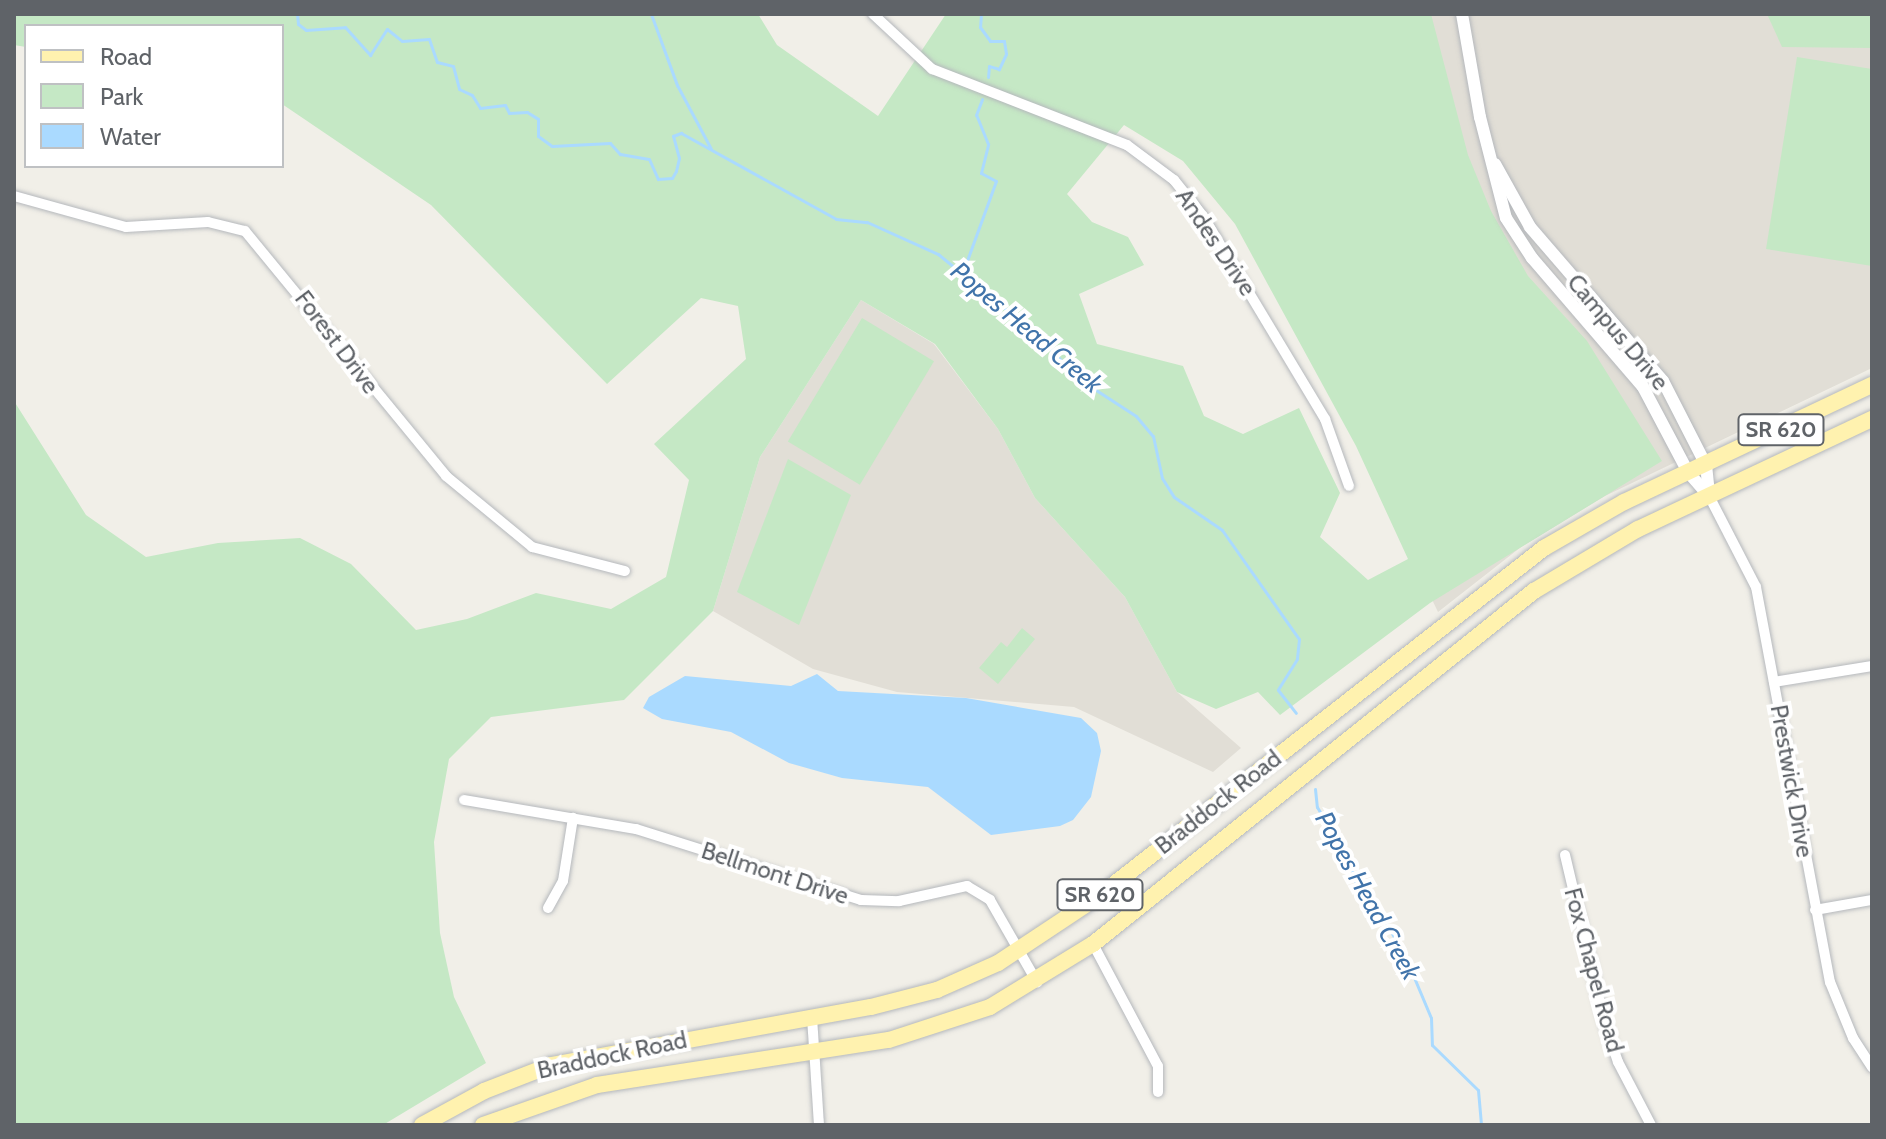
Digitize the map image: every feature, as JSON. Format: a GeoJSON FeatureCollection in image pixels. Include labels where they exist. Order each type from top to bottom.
{"type":"FeatureCollection","features":[{"type":"Feature","properties":{"kind":"main road","name":"Braddock Road"},"geometry":{"type":"LineString","coordinates":[[422,1125],[484,1091],[551,1065],[812,1017],[937,990],[1020,951],[1123,877],[1510,571],[1576,528],[1872,385]]}},
{"type":"Feature","properties":{"kind":"main road","name":"Braddock Road"},"geometry":{"type":"LineString","coordinates":[[483,1125],[597,1085],[814,1053],[934,1028],[1037,982],[1093,944],[1534,591],[1607,544],[1872,419]]}},
{"type":"Feature","properties":{"kind":"street","name":"Andes Drive"},"geometry":{"type":"LineString","coordinates":[[873,14],[932,69],[1127,145],[1174,180],[1203,216],[1325,419],[1349,486]]}},
{"type":"Feature","properties":{"kind":"street","name":"Campus Drive"},"geometry":{"type":"LineString","coordinates":[[1462,14],[1499,203],[1518,239],[1643,387],[1688,472],[1709,496]]}},
{"type":"Feature","properties":{"kind":"street","name":"Campus Drive"},"geometry":{"type":"LineString","coordinates":[[1488,150],[1530,227],[1663,381],[1706,465],[1709,496]]}},
{"type":"Feature","properties":{"kind":"street","name":"Forest Drive"},"geometry":{"type":"LineString","coordinates":[[14,196],[126,227],[208,222],[245,231],[446,476],[532,547],[625,571]]}},
{"type":"Feature","properties":{"kind":"street","name":"Prestwick Drive"},"geometry":{"type":"LineString","coordinates":[[1709,496],[1753,575],[1815,910],[1840,1011],[1872,1067]]}},
{"type":"Feature","properties":{"kind":"street"},"geometry":{"type":"LineString","coordinates":[[1774,682],[1872,666]]}},
{"type":"Feature","properties":{"kind":"street","name":"Bellmont Drive"},"geometry":{"type":"LineString","coordinates":[[464,800],[636,829],[861,900],[899,901],[967,886],[990,900],[1037,982]]}},
{"type":"Feature","properties":{"kind":"street"},"geometry":{"type":"LineString","coordinates":[[548,908],[563,881],[573,818]]}},
{"type":"Feature","properties":{"kind":"street","name":"Fox Chapel Road"},"geometry":{"type":"LineString","coordinates":[[1565,855],[1605,1024],[1618,1062],[1651,1125]]}},
{"type":"Feature","properties":{"kind":"street"},"geometry":{"type":"LineString","coordinates":[[1815,910],[1872,900]]}},
{"type":"Feature","properties":{"kind":"street"},"geometry":{"type":"LineString","coordinates":[[1093,944],[1158,1066],[1158,1092]]}},
{"type":"Feature","properties":{"kind":"street"},"geometry":{"type":"LineString","coordinates":[[812,1017],[819,1125]]}},
{"type":"Feature","properties":{"kind":"shaded area"},"geometry":{"type":"Polygon","coordinates":[[[1151,14],[1872,14],[1872,368],[1605,496],[1521,547],[1438,612],[1151,14]]]}},
{"type":"Feature","properties":{"kind":"shaded area"},"geometry":{"type":"Polygon","coordinates":[[[861,300],[934,344],[998,429],[1035,498],[1125,597],[1177,692],[1241,748],[1213,772],[1074,707],[897,692],[813,669],[713,611],[760,457],[861,300]]]}},
{"type":"Feature","properties":{"kind":"green space"},"geometry":{"type":"Polygon","coordinates":[[[14,14],[758,14],[777,45],[878,116],[946,14],[1431,14],[1468,155],[1491,211],[1528,276],[1587,341],[1662,461],[1430,603],[1280,715],[1258,692],[1216,709],[1177,692],[1125,597],[1035,498],[998,429],[935,344],[861,300],[760,457],[713,611],[624,700],[491,717],[449,759],[434,842],[440,933],[454,997],[486,1063],[383,1125],[14,1125],[14,401],[86,515],[146,557],[218,543],[300,538],[351,564],[416,630],[467,619],[536,593],[611,609],[666,577],[689,480],[654,444],[746,359],[738,306],[701,298],[607,384],[431,205],[284,105],[284,24],[24,24],[24,47],[14,45],[14,14]],[[1124,125],[1067,194],[1092,222],[1128,237],[1144,265],[1079,294],[1097,344],[1183,366],[1204,416],[1243,434],[1299,408],[1340,493],[1320,537],[1368,580],[1408,559],[1356,446],[1235,224],[1183,161],[1124,125]]]}},
{"type":"Feature","properties":{"kind":"green space"},"geometry":{"type":"Polygon","coordinates":[[[1767,14],[1872,14],[1872,48],[1782,47],[1767,14]]]}},
{"type":"Feature","properties":{"kind":"green space"},"geometry":{"type":"Polygon","coordinates":[[[1797,57],[1872,69],[1872,266],[1766,249],[1797,57]]]}},
{"type":"Feature","properties":{"kind":"green space"},"geometry":{"type":"Polygon","coordinates":[[[862,318],[934,361],[860,485],[788,441],[862,318]]]}},
{"type":"Feature","properties":{"kind":"green space"},"geometry":{"type":"Polygon","coordinates":[[[788,459],[851,495],[799,625],[737,592],[788,459]]]}},
{"type":"Feature","properties":{"kind":"green space"},"geometry":{"type":"Polygon","coordinates":[[[1022,628],[1035,639],[998,684],[979,668],[1001,642],[1007,647],[1022,628]]]}},
{"type":"Feature","properties":{"kind":"water"},"geometry":{"type":"Polygon","coordinates":[[[817,674],[838,691],[966,698],[1081,718],[1097,733],[1101,751],[1091,797],[1073,820],[1060,826],[991,835],[928,787],[842,778],[789,763],[731,732],[662,719],[643,708],[649,697],[685,676],[791,686],[817,674]]]}},
{"type":"Feature","properties":{"kind":"waterway","name":"Popes Head Creek"},"geometry":{"type":"LineString","coordinates":[[297,14],[298,24],[306,30],[345,27],[370,55],[387,29],[402,41],[429,39],[437,62],[453,66],[459,89],[472,95],[480,108],[505,105],[509,113],[527,112],[538,119],[538,136],[552,146],[610,143],[620,154],[649,159],[658,179],[672,178],[679,158],[673,136],[681,133],[836,219],[867,222],[938,254],[1035,333],[1079,379],[1136,416],[1153,436],[1162,478],[1174,497],[1222,530],[1299,639],[1297,659],[1278,690],[1296,713]]}},
{"type":"Feature","properties":{"kind":"waterway","name":"Popes Head Creek"},"geometry":{"type":"LineString","coordinates":[[651,14],[677,85],[711,149]]}},
{"type":"Feature","properties":{"kind":"waterway"},"geometry":{"type":"LineString","coordinates":[[981,14],[980,27],[990,41],[1004,41],[1006,54],[999,69],[989,66],[988,77]]}},
{"type":"Feature","properties":{"kind":"waterway"},"geometry":{"type":"LineString","coordinates":[[961,277],[996,181],[981,173],[988,144],[976,115],[982,99]]}},
{"type":"Feature","properties":{"kind":"waterway","name":"Popes Head Creek"},"geometry":{"type":"LineString","coordinates":[[1315,789],[1317,807],[1348,858],[1357,887],[1372,899],[1405,956],[1431,1018],[1432,1045],[1478,1090],[1481,1125]]}}]}
